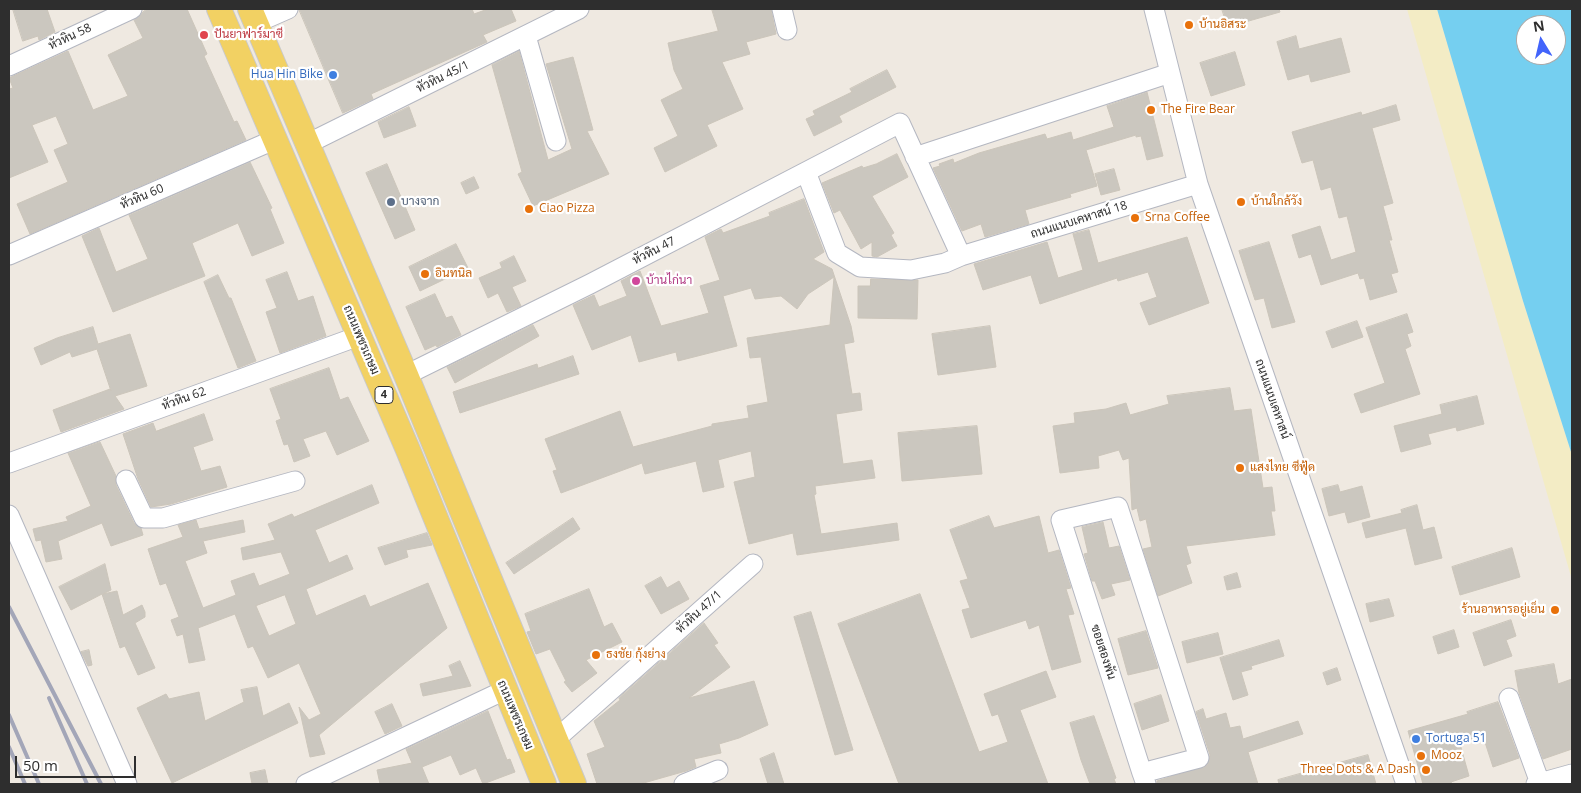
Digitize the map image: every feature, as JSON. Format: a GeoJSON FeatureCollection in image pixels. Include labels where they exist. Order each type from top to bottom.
{"type":"FeatureCollection","features":[{"type":"Feature","properties":{"kind":"main road","name":"ถนนเพชรเกษม"},"geometry":{"type":"LineString","coordinates":[[219,9],[359,336],[544,784]]}},
{"type":"Feature","properties":{"kind":"main road","name":"4"},"geometry":{"type":"LineString","coordinates":[[253,16],[406,375],[574,784]]}},
{"type":"Feature","properties":{"kind":"street","name":"หัวหิน 58"},"geometry":{"type":"LineString","coordinates":[[9,66],[132,9]]}},
{"type":"Feature","properties":{"kind":"street"},"geometry":{"type":"LineString","coordinates":[[253,16],[288,9]]}},
{"type":"Feature","properties":{"kind":"street","name":"หัวหิน 45/1"},"geometry":{"type":"LineString","coordinates":[[307,144],[579,9]]}},
{"type":"Feature","properties":{"kind":"street"},"geometry":{"type":"LineString","coordinates":[[782,9],[787,30]]}},
{"type":"Feature","properties":{"kind":"street","name":"ถนนแนบเคหาสน์"},"geometry":{"type":"LineString","coordinates":[[1154,9],[1198,184],[1406,784]]}},
{"type":"Feature","properties":{"kind":"street"},"geometry":{"type":"LineString","coordinates":[[526,36],[556,142]]}},
{"type":"Feature","properties":{"kind":"street"},"geometry":{"type":"LineString","coordinates":[[961,256],[915,157],[1170,73]]}},
{"type":"Feature","properties":{"kind":"street","name":"หัวหิน 47"},"geometry":{"type":"LineString","coordinates":[[406,375],[900,123],[915,157]]}},
{"type":"Feature","properties":{"kind":"street","name":"หัวหิน 60"},"geometry":{"type":"LineString","coordinates":[[9,255],[276,139]]}},
{"type":"Feature","properties":{"kind":"street","name":"ถนนแนบเคหาสน์ 18"},"geometry":{"type":"LineString","coordinates":[[806,172],[837,253],[860,267],[911,270],[945,263],[961,256],[1198,184]]}},
{"type":"Feature","properties":{"kind":"street","name":"หัวหิน 62"},"geometry":{"type":"LineString","coordinates":[[9,463],[359,336]]}},
{"type":"Feature","properties":{"kind":"street"},"geometry":{"type":"LineString","coordinates":[[126,480],[144,518],[163,518],[295,481]]}},
{"type":"Feature","properties":{"kind":"street","name":"ซอยสองพัน"},"geometry":{"type":"LineString","coordinates":[[1118,507],[1199,758],[1144,778],[1061,520],[1118,507]]}},
{"type":"Feature","properties":{"kind":"street"},"geometry":{"type":"LineString","coordinates":[[9,515],[127,784]]}},
{"type":"Feature","properties":{"kind":"street","name":"หัวหิน 47/1"},"geometry":{"type":"LineString","coordinates":[[556,739],[753,564]]}},
{"type":"Feature","properties":{"kind":"street"},"geometry":{"type":"LineString","coordinates":[[306,784],[505,690]]}},
{"type":"Feature","properties":{"kind":"street"},"geometry":{"type":"LineString","coordinates":[[1510,698],[1538,784],[1572,774]]}},
{"type":"Feature","properties":{"kind":"street"},"geometry":{"type":"LineString","coordinates":[[684,784],[718,770]]}},
{"type":"Feature","properties":{"kind":"sand"},"geometry":{"type":"Polygon","coordinates":[[[1407,9],[1437,9],[1523,301],[1572,455],[1572,580],[1407,9]]]}},
{"type":"Feature","properties":{"kind":"water"},"geometry":{"type":"Polygon","coordinates":[[[1437,9],[1572,9],[1572,455],[1523,301],[1437,9]]]}},
{"type":"Feature","properties":{"kind":"building"},"geometry":{"type":"Polygon","coordinates":[[[13,9],[47,9],[55,32],[39,40],[38,36],[23,41],[13,9]]]}},
{"type":"Feature","properties":{"kind":"building"},"geometry":{"type":"Polygon","coordinates":[[[147,9],[187,9],[207,54],[204,56],[234,122],[237,121],[246,140],[30,234],[17,204],[68,182],[54,150],[68,144],[56,116],[32,125],[48,162],[9,178],[9,89],[13,88],[9,78],[68,51],[93,110],[128,96],[108,55],[143,38],[134,20],[147,9]]]}},
{"type":"Feature","properties":{"kind":"building"},"geometry":{"type":"Polygon","coordinates":[[[299,9],[472,9],[474,14],[488,9],[511,9],[516,21],[483,35],[487,42],[371,94],[373,99],[343,113],[299,9]]]}},
{"type":"Feature","properties":{"kind":"building"},"geometry":{"type":"Polygon","coordinates":[[[712,9],[771,9],[776,34],[746,42],[750,54],[722,62],[743,109],[707,125],[717,146],[665,172],[654,148],[678,136],[661,100],[683,89],[674,70],[668,43],[718,31],[712,9]]]}},
{"type":"Feature","properties":{"kind":"building"},"geometry":{"type":"Polygon","coordinates":[[[1222,9],[1279,9],[1280,12],[1228,27],[1222,9]]]}},
{"type":"Feature","properties":{"kind":"building"},"geometry":{"type":"Polygon","coordinates":[[[1296,36],[1299,49],[1341,38],[1350,72],[1311,82],[1309,74],[1288,80],[1277,42],[1296,36]]]}},
{"type":"Feature","properties":{"kind":"building"},"geometry":{"type":"Polygon","coordinates":[[[519,51],[548,160],[572,149],[546,64],[573,57],[593,130],[587,131],[609,174],[533,206],[518,174],[522,172],[492,65],[519,51]]]}},
{"type":"Feature","properties":{"kind":"building"},"geometry":{"type":"Polygon","coordinates":[[[1235,52],[1245,85],[1211,96],[1200,63],[1235,52]]]}},
{"type":"Feature","properties":{"kind":"building"},"geometry":{"type":"Polygon","coordinates":[[[887,70],[896,87],[839,116],[842,122],[814,136],[806,119],[815,115],[813,111],[852,92],[850,89],[887,70]]]}},
{"type":"Feature","properties":{"kind":"building"},"geometry":{"type":"Polygon","coordinates":[[[1147,92],[1163,156],[1147,160],[1141,136],[1136,137],[1136,135],[1086,150],[1097,186],[1070,194],[1071,197],[1025,210],[1029,224],[985,237],[981,224],[962,231],[933,168],[953,159],[954,163],[979,153],[1045,134],[1047,139],[1071,132],[1073,140],[1114,127],[1107,106],[1147,92]]]}},
{"type":"Feature","properties":{"kind":"building"},"geometry":{"type":"Polygon","coordinates":[[[1396,105],[1400,120],[1372,128],[1393,203],[1383,206],[1392,240],[1389,240],[1398,272],[1391,274],[1397,292],[1370,300],[1364,278],[1360,279],[1358,273],[1321,285],[1311,254],[1299,258],[1292,235],[1320,226],[1331,260],[1356,252],[1347,216],[1339,218],[1331,187],[1321,190],[1313,160],[1302,163],[1292,132],[1361,112],[1362,115],[1396,105]]]}},
{"type":"Feature","properties":{"kind":"building"},"geometry":{"type":"Polygon","coordinates":[[[409,107],[416,126],[384,138],[378,122],[409,107]]]}},
{"type":"Feature","properties":{"kind":"building"},"geometry":{"type":"Polygon","coordinates":[[[897,154],[908,177],[872,196],[894,233],[891,235],[897,246],[877,257],[872,256],[872,242],[861,249],[840,210],[834,213],[822,183],[862,166],[863,168],[876,164],[897,154]]]}},
{"type":"Feature","properties":{"kind":"building"},"geometry":{"type":"Polygon","coordinates":[[[250,162],[272,208],[270,209],[284,243],[252,256],[238,223],[192,243],[205,276],[113,312],[82,236],[99,228],[116,272],[148,259],[129,215],[250,162]]]}},
{"type":"Feature","properties":{"kind":"building","name":"บางจาก"},"geometry":{"type":"Polygon","coordinates":[[[387,164],[415,230],[395,239],[366,173],[387,164]]]}},
{"type":"Feature","properties":{"kind":"building"},"geometry":{"type":"Polygon","coordinates":[[[1114,169],[1120,190],[1101,195],[1095,174],[1114,169]]]}},
{"type":"Feature","properties":{"kind":"building"},"geometry":{"type":"Polygon","coordinates":[[[474,177],[479,188],[466,194],[461,183],[474,177]]]}},
{"type":"Feature","properties":{"kind":"building"},"geometry":{"type":"Polygon","coordinates":[[[804,199],[824,252],[813,259],[832,269],[851,326],[854,342],[844,344],[852,394],[860,393],[862,410],[836,414],[843,464],[872,460],[875,478],[815,486],[816,494],[814,495],[821,534],[897,523],[899,540],[797,555],[793,533],[749,544],[734,482],[755,477],[751,451],[718,460],[724,487],[703,492],[696,461],[645,474],[642,463],[561,493],[553,471],[557,470],[545,439],[620,411],[633,447],[712,426],[712,424],[749,418],[747,406],[768,402],[761,357],[750,358],[747,338],[830,325],[834,277],[808,294],[797,309],[781,296],[755,299],[751,288],[723,296],[737,346],[678,361],[676,352],[639,362],[631,335],[592,350],[573,305],[594,295],[599,307],[627,296],[621,281],[640,271],[661,326],[709,313],[700,286],[720,280],[705,237],[721,229],[723,233],[770,216],[769,213],[804,199]]]}},
{"type":"Feature","properties":{"kind":"building"},"geometry":{"type":"Polygon","coordinates":[[[1089,230],[1098,263],[1187,237],[1209,303],[1149,325],[1140,303],[1157,297],[1148,272],[1118,281],[1117,278],[1040,304],[1031,275],[983,290],[974,264],[1047,242],[1058,278],[1083,270],[1073,234],[1089,230]]]}},
{"type":"Feature","properties":{"kind":"building"},"geometry":{"type":"Polygon","coordinates":[[[1269,242],[1295,322],[1272,328],[1264,298],[1255,300],[1239,251],[1269,242]]]}},
{"type":"Feature","properties":{"kind":"building"},"geometry":{"type":"Polygon","coordinates":[[[456,244],[468,268],[420,291],[409,267],[456,244]]]}},
{"type":"Feature","properties":{"kind":"building"},"geometry":{"type":"Polygon","coordinates":[[[514,256],[526,281],[512,287],[521,306],[507,312],[498,293],[488,298],[479,278],[502,268],[500,263],[514,256]]]}},
{"type":"Feature","properties":{"kind":"building"},"geometry":{"type":"Polygon","coordinates":[[[287,272],[298,301],[313,296],[326,336],[280,353],[266,312],[277,308],[266,280],[287,272]]]}},
{"type":"Feature","properties":{"kind":"building"},"geometry":{"type":"Polygon","coordinates":[[[218,275],[229,298],[231,298],[256,361],[238,368],[204,282],[218,275]]]}},
{"type":"Feature","properties":{"kind":"building"},"geometry":{"type":"Polygon","coordinates":[[[871,279],[918,280],[917,319],[858,318],[858,286],[870,286],[871,279]]]}},
{"type":"Feature","properties":{"kind":"building"},"geometry":{"type":"Polygon","coordinates":[[[435,294],[446,318],[452,316],[461,335],[437,347],[436,345],[425,350],[406,307],[435,294]]]}},
{"type":"Feature","properties":{"kind":"building"},"geometry":{"type":"Polygon","coordinates":[[[1407,314],[1413,332],[1407,334],[1411,346],[1405,349],[1420,394],[1361,413],[1354,394],[1385,383],[1366,328],[1407,314]]]}},
{"type":"Feature","properties":{"kind":"building"},"geometry":{"type":"Polygon","coordinates":[[[1357,321],[1363,337],[1332,348],[1326,332],[1357,321]]]}},
{"type":"Feature","properties":{"kind":"building"},"geometry":{"type":"Polygon","coordinates":[[[533,325],[539,336],[455,383],[447,367],[533,325]]]}},
{"type":"Feature","properties":{"kind":"building"},"geometry":{"type":"Polygon","coordinates":[[[990,326],[996,367],[938,375],[932,334],[990,326]]]}},
{"type":"Feature","properties":{"kind":"building"},"geometry":{"type":"Polygon","coordinates":[[[93,327],[98,344],[130,334],[147,386],[115,396],[124,409],[61,432],[53,410],[110,389],[111,391],[97,349],[72,357],[70,352],[41,365],[34,348],[57,338],[93,327]]]}},
{"type":"Feature","properties":{"kind":"building"},"geometry":{"type":"Polygon","coordinates":[[[573,356],[579,374],[460,413],[453,392],[537,364],[538,368],[573,356]]]}},
{"type":"Feature","properties":{"kind":"building"},"geometry":{"type":"Polygon","coordinates":[[[329,368],[340,400],[348,397],[369,441],[337,455],[326,431],[303,439],[310,456],[294,462],[288,444],[284,445],[276,421],[281,419],[270,389],[329,368]]]}},
{"type":"Feature","properties":{"kind":"building"},"geometry":{"type":"Polygon","coordinates":[[[1230,388],[1234,411],[1251,409],[1263,488],[1272,487],[1275,511],[1271,511],[1275,535],[1186,546],[1191,563],[1186,565],[1192,583],[1158,596],[1143,549],[1152,547],[1146,519],[1140,521],[1137,508],[1132,510],[1129,458],[1123,460],[1119,450],[1098,456],[1099,468],[1060,473],[1053,426],[1075,423],[1074,413],[1106,409],[1126,403],[1130,415],[1169,404],[1167,396],[1230,388]]]}},
{"type":"Feature","properties":{"kind":"building"},"geometry":{"type":"Polygon","coordinates":[[[1477,396],[1484,424],[1457,431],[1456,427],[1428,434],[1431,444],[1401,452],[1394,426],[1442,414],[1440,405],[1477,396]]]}},
{"type":"Feature","properties":{"kind":"building"},"geometry":{"type":"Polygon","coordinates":[[[204,414],[213,440],[193,447],[201,471],[220,466],[227,487],[171,504],[151,507],[138,479],[123,434],[153,423],[156,431],[204,414]]]}},
{"type":"Feature","properties":{"kind":"building"},"geometry":{"type":"Polygon","coordinates":[[[977,426],[982,474],[902,481],[898,433],[977,426]]]}},
{"type":"Feature","properties":{"kind":"building"},"geometry":{"type":"Polygon","coordinates":[[[100,442],[116,476],[116,485],[134,523],[141,528],[143,535],[111,546],[102,523],[58,541],[62,559],[46,562],[41,540],[36,541],[33,529],[68,521],[66,517],[91,506],[68,453],[100,442]]]}},
{"type":"Feature","properties":{"kind":"building"},"geometry":{"type":"Polygon","coordinates":[[[372,485],[379,503],[315,530],[329,563],[347,555],[353,569],[306,589],[316,616],[365,595],[370,607],[428,583],[447,628],[319,735],[325,754],[310,757],[299,707],[309,720],[321,714],[299,663],[268,678],[253,646],[248,648],[235,614],[198,628],[205,660],[189,663],[183,634],[177,636],[171,620],[179,617],[166,583],[160,585],[148,549],[183,537],[178,525],[196,520],[199,529],[243,520],[245,532],[203,541],[207,553],[185,561],[203,608],[236,595],[231,581],[254,573],[259,586],[290,574],[281,552],[243,560],[241,548],[275,540],[268,524],[292,514],[294,517],[372,485]],[[285,595],[256,606],[269,636],[296,624],[285,595]]]}},
{"type":"Feature","properties":{"kind":"building"},"geometry":{"type":"Polygon","coordinates":[[[1338,485],[1340,492],[1362,486],[1370,517],[1348,523],[1345,512],[1329,516],[1322,489],[1338,485]]]}},
{"type":"Feature","properties":{"kind":"building"},"geometry":{"type":"Polygon","coordinates":[[[1417,505],[1423,530],[1434,527],[1442,558],[1415,565],[1406,528],[1366,538],[1362,523],[1402,513],[1401,510],[1417,505]]]}},
{"type":"Feature","properties":{"kind":"building"},"geometry":{"type":"Polygon","coordinates":[[[989,516],[994,528],[1039,516],[1048,553],[1059,550],[1071,588],[1066,589],[1074,614],[1068,615],[1081,662],[1052,670],[1039,625],[1029,629],[1026,620],[971,638],[962,610],[970,608],[960,581],[968,579],[950,530],[989,516]]]}},
{"type":"Feature","properties":{"kind":"building"},"geometry":{"type":"Polygon","coordinates":[[[573,518],[580,529],[514,574],[506,563],[573,518]]]}},
{"type":"Feature","properties":{"kind":"building"},"geometry":{"type":"Polygon","coordinates":[[[1103,522],[1109,548],[1119,546],[1130,580],[1111,584],[1115,595],[1102,599],[1095,581],[1092,581],[1084,554],[1088,553],[1082,527],[1103,522]]]}},
{"type":"Feature","properties":{"kind":"building"},"geometry":{"type":"Polygon","coordinates":[[[427,533],[432,545],[406,550],[408,557],[385,565],[378,548],[427,533]]]}},
{"type":"Feature","properties":{"kind":"building"},"geometry":{"type":"Polygon","coordinates":[[[1512,548],[1520,577],[1460,595],[1452,567],[1512,548]]]}},
{"type":"Feature","properties":{"kind":"building"},"geometry":{"type":"Polygon","coordinates":[[[105,564],[111,590],[103,594],[117,591],[123,615],[142,605],[145,612],[145,617],[135,623],[155,668],[138,675],[125,646],[120,648],[102,594],[71,610],[59,587],[105,564]]]}},
{"type":"Feature","properties":{"kind":"building"},"geometry":{"type":"Polygon","coordinates":[[[1237,573],[1241,587],[1227,590],[1224,577],[1237,573]]]}},
{"type":"Feature","properties":{"kind":"building"},"geometry":{"type":"Polygon","coordinates":[[[661,577],[667,588],[679,581],[689,599],[661,614],[645,586],[661,577]]]}},
{"type":"Feature","properties":{"kind":"building"},"geometry":{"type":"Polygon","coordinates":[[[589,589],[604,627],[612,623],[622,642],[586,660],[597,673],[572,692],[564,682],[566,681],[550,649],[536,654],[527,632],[531,631],[525,614],[589,589]]]}},
{"type":"Feature","properties":{"kind":"building"},"geometry":{"type":"Polygon","coordinates":[[[920,594],[979,752],[1008,742],[998,714],[992,716],[984,694],[1046,671],[1056,697],[1020,710],[1048,784],[899,784],[838,624],[920,594]]]}},
{"type":"Feature","properties":{"kind":"building"},"geometry":{"type":"Polygon","coordinates":[[[1389,599],[1394,616],[1370,622],[1366,604],[1389,599]]]}},
{"type":"Feature","properties":{"kind":"building"},"geometry":{"type":"Polygon","coordinates":[[[811,612],[853,750],[835,755],[794,617],[811,612]]]}},
{"type":"Feature","properties":{"kind":"building"},"geometry":{"type":"Polygon","coordinates":[[[1511,620],[1516,636],[1506,640],[1512,656],[1484,666],[1473,633],[1511,620]]]}},
{"type":"Feature","properties":{"kind":"building"},"geometry":{"type":"Polygon","coordinates":[[[704,623],[718,643],[714,645],[730,667],[689,698],[754,681],[768,725],[739,738],[719,744],[721,753],[694,759],[696,767],[686,771],[640,784],[597,784],[587,754],[605,747],[594,721],[620,700],[619,698],[704,623]]]}},
{"type":"Feature","properties":{"kind":"building"},"geometry":{"type":"Polygon","coordinates":[[[1454,630],[1459,647],[1438,654],[1433,637],[1454,630]]]}},
{"type":"Feature","properties":{"kind":"building"},"geometry":{"type":"Polygon","coordinates":[[[1146,631],[1158,668],[1128,675],[1118,639],[1146,631]]]}},
{"type":"Feature","properties":{"kind":"building"},"geometry":{"type":"Polygon","coordinates":[[[1218,633],[1223,654],[1187,663],[1182,642],[1218,633]]]}},
{"type":"Feature","properties":{"kind":"building"},"geometry":{"type":"Polygon","coordinates":[[[1279,640],[1284,656],[1251,666],[1252,669],[1241,672],[1248,695],[1233,700],[1220,658],[1279,640]]]}},
{"type":"Feature","properties":{"kind":"building"},"geometry":{"type":"Polygon","coordinates":[[[89,650],[92,665],[88,666],[81,652],[89,650]]]}},
{"type":"Feature","properties":{"kind":"building"},"geometry":{"type":"Polygon","coordinates":[[[460,661],[471,686],[423,696],[420,684],[453,676],[449,666],[460,661]]]}},
{"type":"Feature","properties":{"kind":"building"},"geometry":{"type":"Polygon","coordinates":[[[1554,664],[1558,684],[1572,679],[1572,749],[1543,759],[1519,693],[1515,671],[1554,664]]]}},
{"type":"Feature","properties":{"kind":"building"},"geometry":{"type":"Polygon","coordinates":[[[1337,668],[1341,680],[1327,685],[1323,673],[1337,668]]]}},
{"type":"Feature","properties":{"kind":"building"},"geometry":{"type":"Polygon","coordinates":[[[257,687],[263,716],[289,703],[298,723],[172,783],[137,708],[166,694],[169,699],[199,692],[205,721],[244,702],[241,690],[257,687]]]}},
{"type":"Feature","properties":{"kind":"building"},"geometry":{"type":"Polygon","coordinates":[[[1161,695],[1169,721],[1142,730],[1134,704],[1161,695]]]}},
{"type":"Feature","properties":{"kind":"building"},"geometry":{"type":"Polygon","coordinates":[[[1498,702],[1519,758],[1493,767],[1483,736],[1460,744],[1469,776],[1451,782],[1452,784],[1423,784],[1408,731],[1468,714],[1467,712],[1498,702]]]}},
{"type":"Feature","properties":{"kind":"building"},"geometry":{"type":"Polygon","coordinates":[[[392,704],[402,726],[385,734],[375,712],[392,704]]]}},
{"type":"Feature","properties":{"kind":"building"},"geometry":{"type":"Polygon","coordinates":[[[1203,709],[1206,719],[1226,713],[1230,728],[1240,726],[1243,739],[1298,721],[1303,734],[1248,752],[1258,784],[1157,784],[1157,781],[1207,765],[1210,755],[1196,712],[1203,709]]]}},
{"type":"Feature","properties":{"kind":"building"},"geometry":{"type":"Polygon","coordinates":[[[488,711],[507,760],[510,759],[515,772],[483,784],[476,768],[460,775],[451,755],[422,767],[429,784],[380,784],[377,770],[412,763],[406,749],[488,711]]]}},
{"type":"Feature","properties":{"kind":"building"},"geometry":{"type":"Polygon","coordinates":[[[1094,716],[1116,778],[1114,779],[1116,784],[1090,784],[1081,760],[1070,723],[1094,716]]]}},
{"type":"Feature","properties":{"kind":"building"},"geometry":{"type":"Polygon","coordinates":[[[774,753],[784,784],[768,784],[760,759],[774,753]]]}},
{"type":"Feature","properties":{"kind":"building"},"geometry":{"type":"Polygon","coordinates":[[[1368,755],[1376,784],[1279,784],[1278,780],[1368,755]]]}},
{"type":"Feature","properties":{"kind":"building"},"geometry":{"type":"Polygon","coordinates":[[[265,770],[268,784],[252,784],[250,773],[265,770]]]}},
{"type":"Feature","properties":{"kind":"railway"},"geometry":{"type":"LineString","coordinates":[[9,607],[101,784]]}},
{"type":"Feature","properties":{"kind":"railway"},"geometry":{"type":"LineString","coordinates":[[49,698],[87,784]]}},
{"type":"Feature","properties":{"kind":"railway"},"geometry":{"type":"LineString","coordinates":[[9,715],[39,784]]}},
{"type":"Feature","properties":{"kind":"railway"},"geometry":{"type":"LineString","coordinates":[[9,747],[25,784]]}},
{"type":"Feature","properties":{"kind":"place","name":"บ้านอิสระ"},"geometry":{"type":"Point","coordinates":[1189,25]}},
{"type":"Feature","properties":{"kind":"place","name":"ปันยาฟาร์มาซี"},"geometry":{"type":"Point","coordinates":[204,35]}},
{"type":"Feature","properties":{"kind":"place","name":"Hua Hin Bike"},"geometry":{"type":"Point","coordinates":[333,75]}},
{"type":"Feature","properties":{"kind":"place","name":"The Fire Bear"},"geometry":{"type":"Point","coordinates":[1151,110]}},
{"type":"Feature","properties":{"kind":"place","name":"บางจาก"},"geometry":{"type":"Point","coordinates":[391,202]}},
{"type":"Feature","properties":{"kind":"place","name":"บ้านใกล้วัง"},"geometry":{"type":"Point","coordinates":[1241,202]}},
{"type":"Feature","properties":{"kind":"place","name":"Ciao Pizza"},"geometry":{"type":"Point","coordinates":[529,209]}},
{"type":"Feature","properties":{"kind":"place","name":"Srna Coffee"},"geometry":{"type":"Point","coordinates":[1135,218]}},
{"type":"Feature","properties":{"kind":"place","name":"อินทนิล"},"geometry":{"type":"Point","coordinates":[425,274]}},
{"type":"Feature","properties":{"kind":"place","name":"บ้านไก่นา"},"geometry":{"type":"Point","coordinates":[636,281]}},
{"type":"Feature","properties":{"kind":"place","name":"แสงไทย ซีฟู้ด"},"geometry":{"type":"Point","coordinates":[1240,468]}},
{"type":"Feature","properties":{"kind":"place","name":"ร้านอาหารอยู่เย็น"},"geometry":{"type":"Point","coordinates":[1555,610]}},
{"type":"Feature","properties":{"kind":"place","name":"ธงชัย กุ้งย่าง"},"geometry":{"type":"Point","coordinates":[596,655]}},
{"type":"Feature","properties":{"kind":"place","name":"Tortuga 51"},"geometry":{"type":"Point","coordinates":[1416,739]}},
{"type":"Feature","properties":{"kind":"place","name":"Mooz"},"geometry":{"type":"Point","coordinates":[1421,756]}},
{"type":"Feature","properties":{"kind":"place","name":"Three Dots & A Dash"},"geometry":{"type":"Point","coordinates":[1426,770]}}]}
